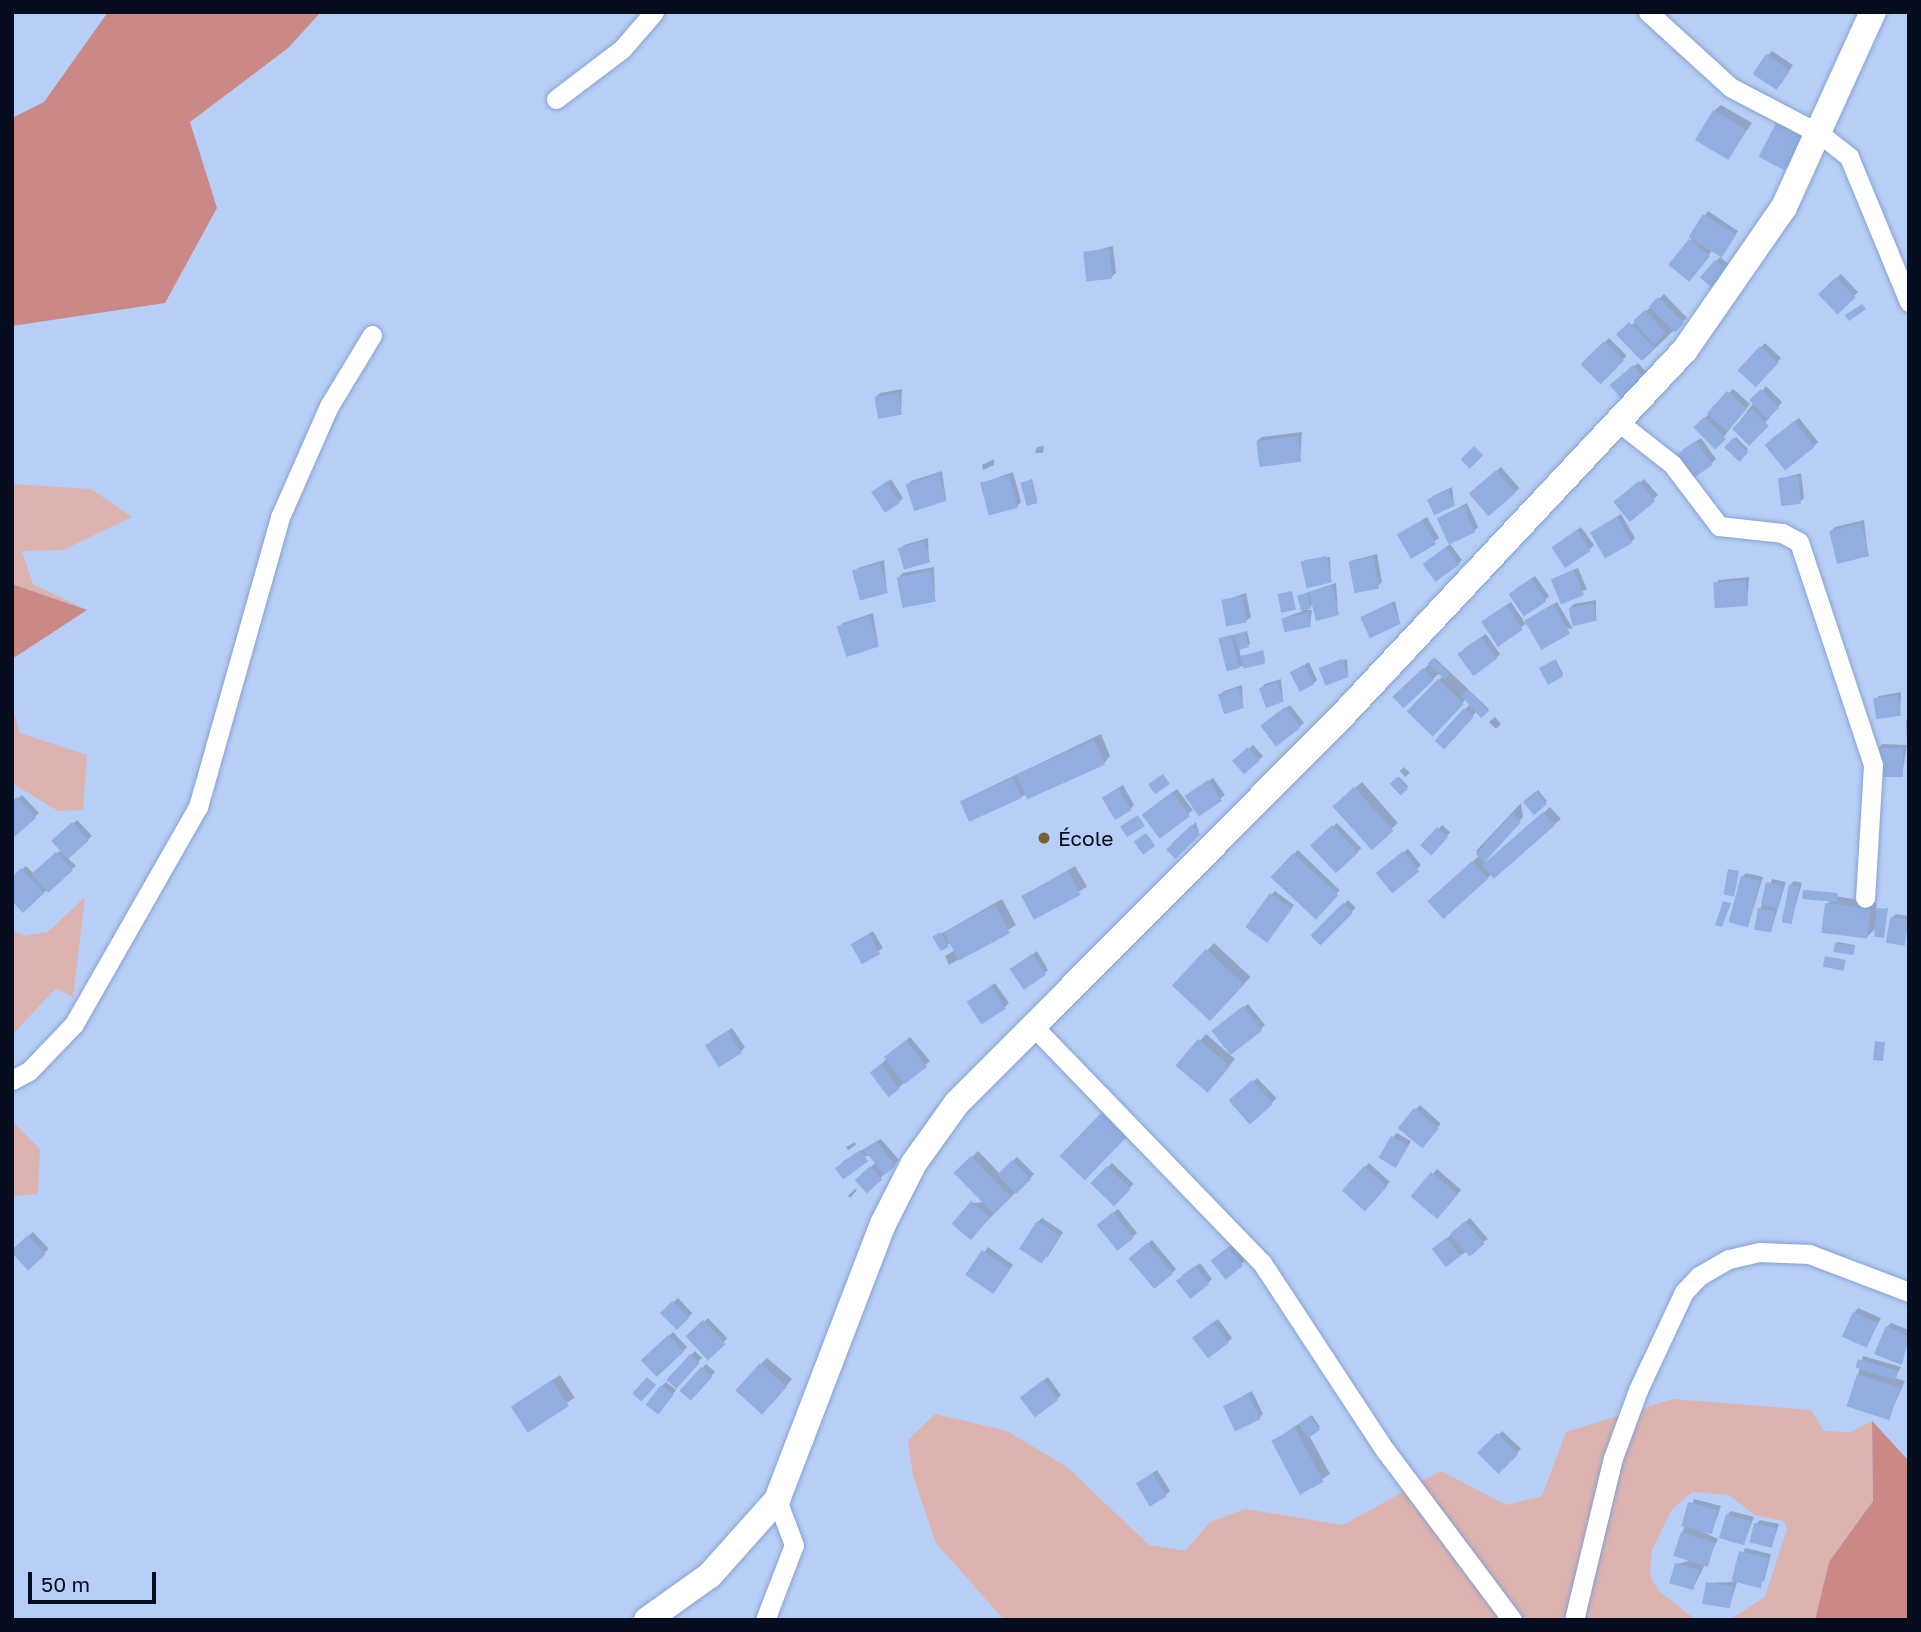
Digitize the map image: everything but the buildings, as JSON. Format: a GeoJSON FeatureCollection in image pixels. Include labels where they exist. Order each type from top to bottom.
{"type":"FeatureCollection","features":[{"type":"Feature","properties":{"kind":"main road"},"geometry":{"type":"LineString","coordinates":[[647,1620],[709,1575],[777,1500],[899,1189],[957,1103],[1621,424],[1741,274],[1820,134],[1872,12]]}},
{"type":"Feature","properties":{"kind":"street"},"geometry":{"type":"LineString","coordinates":[[556,99],[622,49],[654,12]]}},
{"type":"Feature","properties":{"kind":"street"},"geometry":{"type":"LineString","coordinates":[[1648,12],[1730,87],[1820,134],[1856,168],[1909,302]]}},
{"type":"Feature","properties":{"kind":"street"},"geometry":{"type":"LineString","coordinates":[[12,1080],[29,1072],[74,1024],[198,807],[280,517],[329,406],[372,335]]}},
{"type":"Feature","properties":{"kind":"street"},"geometry":{"type":"LineString","coordinates":[[1621,424],[1672,464],[1719,526],[1782,533],[1799,542],[1873,765],[1865,898]]}},
{"type":"Feature","properties":{"kind":"street"},"geometry":{"type":"LineString","coordinates":[[1032,1025],[1262,1262],[1385,1450],[1512,1620]]}},
{"type":"Feature","properties":{"kind":"street"},"geometry":{"type":"LineString","coordinates":[[1574,1620],[1613,1458],[1638,1390],[1684,1292],[1699,1276],[1729,1259],[1759,1252],[1809,1254],[1909,1292]]}},
{"type":"Feature","properties":{"kind":"street"},"geometry":{"type":"LineString","coordinates":[[765,1620],[794,1545],[777,1500]]}},
{"type":"Feature","properties":{"kind":"shaded area"},"geometry":{"type":"Polygon","coordinates":[[[108,12],[321,12],[288,48],[190,122],[217,208],[165,303],[12,326],[12,118],[44,102],[108,12]]]}},
{"type":"Feature","properties":{"kind":"shaded area"},"geometry":{"type":"Polygon","coordinates":[[[12,484],[91,489],[132,517],[63,550],[22,551],[33,584],[87,610],[12,584],[12,484]]]}},
{"type":"Feature","properties":{"kind":"shaded area"},"geometry":{"type":"Polygon","coordinates":[[[12,584],[87,610],[12,659],[12,584]]]}},
{"type":"Feature","properties":{"kind":"shaded area"},"geometry":{"type":"Polygon","coordinates":[[[12,707],[20,733],[87,755],[83,810],[58,811],[12,783],[12,707]]]}},
{"type":"Feature","properties":{"kind":"shaded area"},"geometry":{"type":"Polygon","coordinates":[[[85,897],[73,997],[56,988],[12,1035],[12,930],[24,936],[48,932],[85,897]]]}},
{"type":"Feature","properties":{"kind":"shaded area"},"geometry":{"type":"Polygon","coordinates":[[[12,1121],[40,1149],[38,1194],[12,1196],[12,1121]]]}},
{"type":"Feature","properties":{"kind":"shaded area"},"geometry":{"type":"Polygon","coordinates":[[[1673,1399],[1811,1410],[1824,1431],[1851,1432],[1872,1421],[1873,1501],[1829,1562],[1815,1620],[1729,1620],[1765,1597],[1787,1529],[1784,1521],[1755,1515],[1729,1495],[1692,1492],[1672,1509],[1652,1550],[1650,1576],[1659,1591],[1696,1620],[1004,1620],[936,1543],[913,1476],[908,1440],[935,1414],[1007,1431],[1067,1467],[1149,1545],[1185,1551],[1210,1522],[1245,1509],[1343,1525],[1441,1471],[1506,1505],[1542,1496],[1566,1432],[1673,1399]]]}},
{"type":"Feature","properties":{"kind":"shaded area"},"geometry":{"type":"Polygon","coordinates":[[[1872,1421],[1909,1461],[1909,1620],[1815,1620],[1829,1562],[1873,1501],[1872,1421]]]}},
{"type":"Feature","properties":{"kind":"place","name":"École"},"geometry":{"type":"Point","coordinates":[1044,838]}}]}
